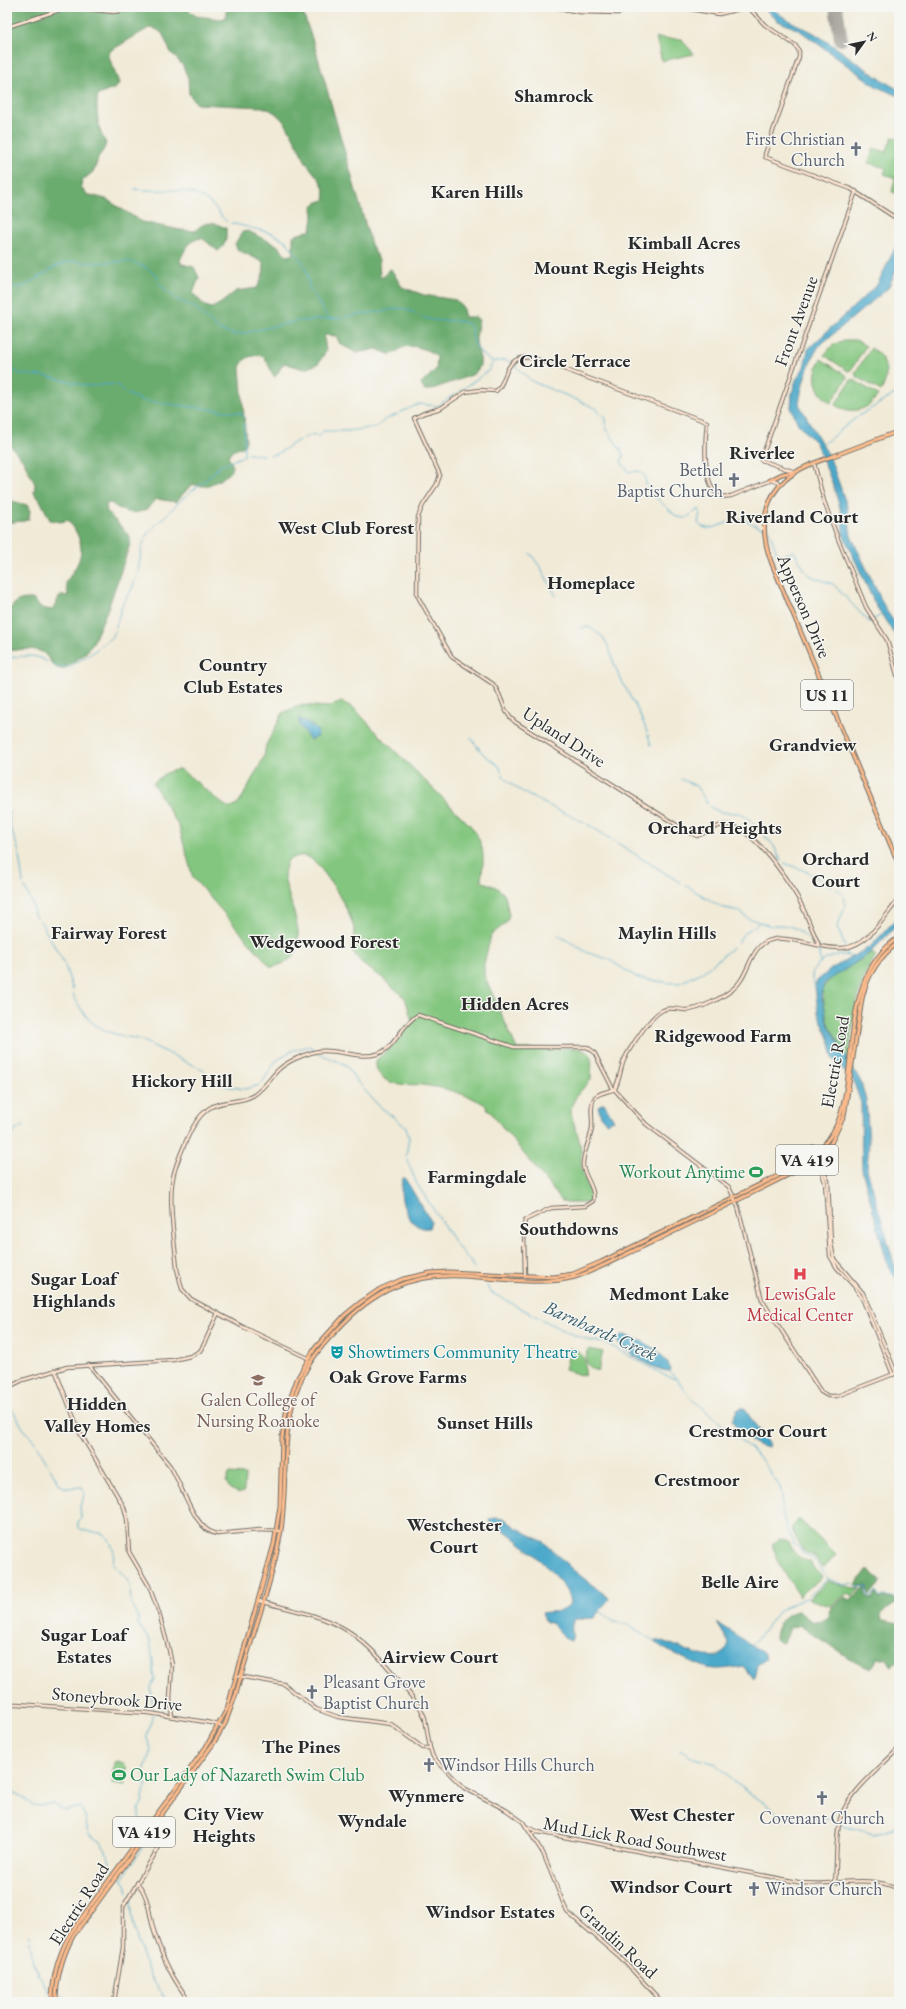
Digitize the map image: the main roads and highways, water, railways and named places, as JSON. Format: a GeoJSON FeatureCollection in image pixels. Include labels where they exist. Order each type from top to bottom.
{"type":"FeatureCollection","features":[{"type":"Feature","properties":{"kind":"main road","name":"US 11"},"geometry":{"type":"LineString","coordinates":[[795,472],[814,463],[899,430]]}},
{"type":"Feature","properties":{"kind":"main road"},"geometry":{"type":"LineString","coordinates":[[770,480],[782,474],[795,472]]}},
{"type":"Feature","properties":{"kind":"main road","name":"Apperson Drive"},"geometry":{"type":"LineString","coordinates":[[795,472],[780,485],[770,502],[764,528],[766,545],[772,564],[899,865]]}},
{"type":"Feature","properties":{"kind":"main road","name":"Electric Road"},"geometry":{"type":"LineString","coordinates":[[279,1531],[287,1426],[297,1388],[309,1365],[322,1346],[348,1318],[370,1300],[401,1284],[437,1276],[546,1281],[574,1277],[736,1201],[800,1169],[816,1158],[832,1143],[839,1130],[846,1110],[850,1090],[859,998],[864,980],[879,954],[899,938]]}},
{"type":"Feature","properties":{"kind":"main road","name":"Electric Road"},"geometry":{"type":"LineString","coordinates":[[279,1531],[284,1419],[294,1387],[308,1358],[352,1309],[375,1292],[400,1280],[420,1275],[450,1272],[554,1277],[580,1272],[734,1196],[795,1168],[820,1148],[829,1138],[836,1126],[846,1090],[862,999],[867,982],[875,967],[899,942]]}},
{"type":"Feature","properties":{"kind":"main road"},"geometry":{"type":"LineString","coordinates":[[813,1147],[820,1148]]}},
{"type":"Feature","properties":{"kind":"main road","name":"VA 419"},"geometry":{"type":"LineString","coordinates":[[239,1677],[261,1602],[279,1531]]}},
{"type":"Feature","properties":{"kind":"main road","name":"Electric Road"},"geometry":{"type":"LineString","coordinates":[[52,2002],[55,1971],[61,1951],[67,1940],[143,1836],[206,1754],[221,1726],[236,1694],[241,1663],[261,1602]]}},
{"type":"Feature","properties":{"kind":"main road","name":"Electric Road"},"geometry":{"type":"LineString","coordinates":[[56,2002],[59,1972],[69,1943],[143,1836]]}},
{"type":"Feature","properties":{"kind":"water"},"geometry":{"type":"Polygon","coordinates":[[[763,7],[772,7],[786,19],[825,40],[899,90],[899,96],[877,87],[799,30],[778,21],[763,7]]]}},
{"type":"Feature","properties":{"kind":"water"},"geometry":{"type":"Polygon","coordinates":[[[899,240],[899,264],[888,288],[819,346],[806,374],[799,404],[830,458],[847,506],[851,536],[886,610],[899,629],[899,642],[875,604],[843,534],[842,514],[833,485],[816,443],[798,424],[791,408],[792,393],[796,380],[804,367],[808,349],[877,285],[899,240]]]}},
{"type":"Feature","properties":{"kind":"water"},"geometry":{"type":"Polygon","coordinates":[[[299,718],[318,731],[317,737],[310,740],[300,726],[299,718]]]}},
{"type":"Feature","properties":{"kind":"water"},"geometry":{"type":"Polygon","coordinates":[[[899,916],[899,923],[870,953],[824,984],[821,995],[827,1022],[861,1082],[866,1100],[869,1142],[867,1169],[895,1267],[899,1274],[899,1283],[888,1266],[862,1170],[861,1103],[853,1080],[833,1059],[829,1038],[818,1013],[815,986],[817,981],[831,969],[871,946],[899,916]]]}},
{"type":"Feature","properties":{"kind":"water"},"geometry":{"type":"Polygon","coordinates":[[[604,1103],[614,1120],[607,1123],[601,1117],[598,1106],[604,1103]]]}},
{"type":"Feature","properties":{"kind":"water"},"geometry":{"type":"Polygon","coordinates":[[[404,1177],[431,1221],[429,1228],[421,1228],[415,1224],[409,1218],[405,1210],[401,1192],[404,1177]]]}},
{"type":"Feature","properties":{"kind":"water","name":"Medmont Lake"},"geometry":{"type":"Polygon","coordinates":[[[624,1335],[639,1340],[652,1347],[663,1356],[671,1369],[670,1371],[649,1365],[626,1350],[616,1340],[619,1336],[624,1335]]]}},
{"type":"Feature","properties":{"kind":"water"},"geometry":{"type":"Polygon","coordinates":[[[744,1408],[769,1445],[768,1447],[763,1447],[752,1442],[742,1434],[734,1424],[732,1420],[737,1410],[744,1408]]]}},
{"type":"Feature","properties":{"kind":"water"},"geometry":{"type":"Polygon","coordinates":[[[490,1519],[505,1519],[515,1527],[544,1542],[573,1570],[608,1597],[609,1599],[594,1618],[575,1619],[572,1624],[571,1641],[566,1639],[554,1625],[545,1621],[542,1613],[563,1610],[566,1608],[570,1601],[566,1591],[547,1567],[534,1555],[512,1536],[489,1522],[490,1519]]]}},
{"type":"Feature","properties":{"kind":"water"},"geometry":{"type":"Polygon","coordinates":[[[717,1623],[763,1652],[766,1659],[757,1665],[754,1679],[744,1666],[725,1669],[711,1669],[670,1652],[654,1641],[663,1642],[706,1656],[715,1656],[723,1652],[729,1643],[717,1623]]]}},
{"type":"Feature","properties":{"kind":"waterway"},"geometry":{"type":"LineString","coordinates":[[135,189],[173,190],[200,196],[212,204],[227,222]]}},
{"type":"Feature","properties":{"kind":"waterway"},"geometry":{"type":"LineString","coordinates":[[231,223],[271,233],[286,241],[303,263],[307,274],[310,291],[330,319]]}},
{"type":"Feature","properties":{"kind":"waterway"},"geometry":{"type":"LineString","coordinates":[[7,285],[19,288],[23,287],[58,265],[73,261],[96,263],[128,261],[145,267],[157,276],[158,279]]}},
{"type":"Feature","properties":{"kind":"waterway"},"geometry":{"type":"LineString","coordinates":[[159,283],[166,291]]}},
{"type":"Feature","properties":{"kind":"waterway"},"geometry":{"type":"LineString","coordinates":[[169,293],[176,299],[194,307],[219,330],[235,335],[297,321],[342,318]]}},
{"type":"Feature","properties":{"kind":"waterway"},"geometry":{"type":"LineString","coordinates":[[345,317],[402,308],[415,313]]}},
{"type":"Feature","properties":{"kind":"waterway"},"geometry":{"type":"LineString","coordinates":[[417,314],[424,318],[436,321],[456,321],[469,325],[476,347],[493,362],[505,360],[511,362],[533,382],[597,409],[599,413],[606,418],[606,428],[622,452],[623,456],[621,462],[629,472],[639,471],[645,476],[646,484],[651,493],[677,517],[686,518],[699,509],[700,512],[698,523],[706,528],[716,527],[736,520],[745,520],[763,528]]}},
{"type":"Feature","properties":{"kind":"waterway"},"geometry":{"type":"LineString","coordinates":[[7,359],[12,369],[19,374],[45,376],[88,386],[114,384],[119,386],[125,393],[143,401],[242,413],[244,418]]}},
{"type":"Feature","properties":{"kind":"waterway"},"geometry":{"type":"LineString","coordinates":[[459,392],[489,370],[492,364]]}},
{"type":"Feature","properties":{"kind":"waterway"},"geometry":{"type":"LineString","coordinates":[[823,444],[857,417],[895,394],[899,389]]}},
{"type":"Feature","properties":{"kind":"waterway"},"geometry":{"type":"LineString","coordinates":[[401,412],[419,404],[438,406],[455,394]]}},
{"type":"Feature","properties":{"kind":"waterway"},"geometry":{"type":"LineString","coordinates":[[304,438],[314,434],[318,437],[323,431],[348,431],[377,427],[384,420],[398,414]]}},
{"type":"Feature","properties":{"kind":"waterway"},"geometry":{"type":"LineString","coordinates":[[244,423],[244,454]]}},
{"type":"Feature","properties":{"kind":"waterway"},"geometry":{"type":"LineString","coordinates":[[270,455],[277,454],[299,440]]}},
{"type":"Feature","properties":{"kind":"waterway"},"geometry":{"type":"LineString","coordinates":[[248,454],[263,455]]}},
{"type":"Feature","properties":{"kind":"waterway"},"geometry":{"type":"LineString","coordinates":[[52,664],[58,668],[69,667],[92,653],[113,636],[123,603],[132,589],[138,572],[142,546],[148,533],[182,499],[207,479],[219,467],[245,455]]}},
{"type":"Feature","properties":{"kind":"waterway"},"geometry":{"type":"LineString","coordinates":[[766,528],[769,530],[777,554],[783,555],[794,551],[806,572],[813,577],[833,584],[869,622],[881,615]]}},
{"type":"Feature","properties":{"kind":"waterway"},"geometry":{"type":"LineString","coordinates":[[530,553],[541,568],[556,596]]}},
{"type":"Feature","properties":{"kind":"waterway"},"geometry":{"type":"LineString","coordinates":[[581,628],[589,627],[604,639],[616,669],[641,717],[647,732]]}},
{"type":"Feature","properties":{"kind":"waterway"},"geometry":{"type":"LineString","coordinates":[[7,657],[33,656],[47,662]]}},
{"type":"Feature","properties":{"kind":"waterway"},"geometry":{"type":"LineString","coordinates":[[648,735],[651,745]]}},
{"type":"Feature","properties":{"kind":"waterway"},"geometry":{"type":"LineString","coordinates":[[471,738],[483,754],[499,766],[501,771]]}},
{"type":"Feature","properties":{"kind":"waterway"},"geometry":{"type":"LineString","coordinates":[[502,774],[508,781],[528,795],[584,823]]}},
{"type":"Feature","properties":{"kind":"waterway"},"geometry":{"type":"LineString","coordinates":[[681,779],[696,786],[708,804]]}},
{"type":"Feature","properties":{"kind":"waterway"},"geometry":{"type":"LineString","coordinates":[[710,807],[720,812],[739,813],[748,818],[774,846],[781,861]]}},
{"type":"Feature","properties":{"kind":"waterway"},"geometry":{"type":"LineString","coordinates":[[9,811],[10,827],[18,848],[23,883]]}},
{"type":"Feature","properties":{"kind":"waterway"},"geometry":{"type":"LineString","coordinates":[[587,824],[681,883]]}},
{"type":"Feature","properties":{"kind":"waterway"},"geometry":{"type":"LineString","coordinates":[[784,863],[808,872],[831,886]]}},
{"type":"Feature","properties":{"kind":"waterway"},"geometry":{"type":"LineString","coordinates":[[685,885],[721,907],[739,911],[747,918],[771,926]]}},
{"type":"Feature","properties":{"kind":"waterway"},"geometry":{"type":"LineString","coordinates":[[25,888],[33,905],[34,915],[37,918]]}},
{"type":"Feature","properties":{"kind":"waterway"},"geometry":{"type":"LineString","coordinates":[[837,889],[842,893],[845,902],[837,927],[845,946]]}},
{"type":"Feature","properties":{"kind":"waterway"},"geometry":{"type":"LineString","coordinates":[[40,921],[64,963]]}},
{"type":"Feature","properties":{"kind":"waterway"},"geometry":{"type":"LineString","coordinates":[[738,942],[743,934],[759,923]]}},
{"type":"Feature","properties":{"kind":"waterway"},"geometry":{"type":"LineString","coordinates":[[773,925],[790,926],[810,941]]}},
{"type":"Feature","properties":{"kind":"waterway"},"geometry":{"type":"LineString","coordinates":[[558,935],[588,953],[608,959],[638,978],[670,983],[679,983],[703,972],[732,948]]}},
{"type":"Feature","properties":{"kind":"waterway"},"geometry":{"type":"LineString","coordinates":[[814,946],[819,948],[819,956],[821,961]]}},
{"type":"Feature","properties":{"kind":"waterway"},"geometry":{"type":"LineString","coordinates":[[845,949],[847,955]]}},
{"type":"Feature","properties":{"kind":"waterway"},"geometry":{"type":"LineString","coordinates":[[816,987],[812,980],[812,973],[821,962],[828,958],[837,956],[845,955],[852,957]]}},
{"type":"Feature","properties":{"kind":"waterway"},"geometry":{"type":"LineString","coordinates":[[65,966],[73,990]]}},
{"type":"Feature","properties":{"kind":"waterway"},"geometry":{"type":"LineString","coordinates":[[73,994],[79,1006],[92,1023],[108,1032],[141,1040]]}},
{"type":"Feature","properties":{"kind":"waterway","name":"Barnhardt Creek"},"geometry":{"type":"LineString","coordinates":[[143,1041],[203,1070],[217,1082],[226,1086],[245,1089],[259,1085],[264,1080],[275,1062],[289,1052],[310,1046],[315,1051]]}},
{"type":"Feature","properties":{"kind":"waterway","name":"Barnhardt Creek"},"geometry":{"type":"LineString","coordinates":[[318,1053],[346,1065],[355,1079],[378,1105],[406,1127],[409,1138],[406,1156]]}},
{"type":"Feature","properties":{"kind":"waterway","name":"Barnhardt Creek"},"geometry":{"type":"LineString","coordinates":[[7,1141],[18,1128],[24,1126]]}},
{"type":"Feature","properties":{"kind":"waterway","name":"Barnhardt Creek"},"geometry":{"type":"LineString","coordinates":[[407,1160],[417,1184],[457,1246],[470,1261],[474,1269]]}},
{"type":"Feature","properties":{"kind":"waterway","name":"Barnhardt Creek"},"geometry":{"type":"LineString","coordinates":[[487,1286],[490,1292],[566,1332],[591,1341],[606,1343],[662,1374],[675,1379]]}},
{"type":"Feature","properties":{"kind":"waterway","name":"Barnhardt Creek"},"geometry":{"type":"LineString","coordinates":[[670,1371],[692,1399],[758,1455],[780,1487],[782,1496],[782,1513],[788,1532],[794,1541],[793,1543],[799,1547],[802,1553],[813,1558],[828,1579],[844,1585],[853,1583],[857,1587],[867,1586],[866,1592],[870,1597],[876,1592],[880,1598],[883,1596],[899,1598]]}},
{"type":"Feature","properties":{"kind":"waterway"},"geometry":{"type":"LineString","coordinates":[[7,1404],[14,1412],[23,1428],[34,1441],[60,1485],[66,1488],[82,1487],[85,1494],[80,1506],[81,1518],[78,1522],[78,1527],[85,1531],[101,1533],[107,1537],[110,1540],[114,1552]]}},
{"type":"Feature","properties":{"kind":"waterway"},"geometry":{"type":"LineString","coordinates":[[114,1554],[113,1564],[126,1578],[130,1585],[131,1604]]}},
{"type":"Feature","properties":{"kind":"waterway"},"geometry":{"type":"LineString","coordinates":[[752,1645],[778,1612],[795,1602],[807,1598],[828,1579]]}},
{"type":"Feature","properties":{"kind":"waterway"},"geometry":{"type":"LineString","coordinates":[[132,1607],[139,1619],[138,1624],[150,1641],[153,1674],[155,1679],[151,1687],[153,1711]]}},
{"type":"Feature","properties":{"kind":"waterway"},"geometry":{"type":"LineString","coordinates":[[599,1610],[614,1622],[626,1624],[654,1641]]}},
{"type":"Feature","properties":{"kind":"waterway"},"geometry":{"type":"LineString","coordinates":[[141,1828],[145,1823],[139,1817],[139,1808],[142,1803],[146,1784],[144,1772],[151,1750],[146,1735],[152,1722],[153,1715]]}},
{"type":"Feature","properties":{"kind":"waterway"},"geometry":{"type":"LineString","coordinates":[[680,1751],[683,1751],[694,1758],[717,1764],[734,1782],[773,1809],[781,1817],[828,1819],[837,1823]]}},
{"type":"Feature","properties":{"kind":"waterway"},"geometry":{"type":"LineString","coordinates":[[7,1790],[19,1795],[33,1805],[41,1806],[52,1803],[64,1811],[80,1807],[85,1816],[88,1833],[100,1842],[105,1849],[113,1870]]}},
{"type":"Feature","properties":{"kind":"waterway"},"geometry":{"type":"LineString","coordinates":[[840,1824],[873,1834],[899,1826]]}},
{"type":"Feature","properties":{"kind":"waterway"},"geometry":{"type":"LineString","coordinates":[[123,1878],[145,1843]]}},
{"type":"Feature","properties":{"kind":"waterway"},"geometry":{"type":"LineString","coordinates":[[119,1876],[126,1884],[128,1892]]}},
{"type":"Feature","properties":{"kind":"waterway"},"geometry":{"type":"LineString","coordinates":[[131,1896],[131,1906],[136,1935],[145,1964],[153,1981],[167,2002]]}},
{"type":"Feature","properties":{"kind":"waterway"},"geometry":{"type":"LineString","coordinates":[[29,1935],[33,1963],[49,1993]]}},
{"type":"Feature","properties":{"kind":"waterway"},"geometry":{"type":"LineString","coordinates":[[60,1994],[69,2002]]}},
{"type":"Feature","properties":{"kind":"place","name":"First Christian Church"},"geometry":{"type":"Point","coordinates":[856,149]}},
{"type":"Feature","properties":{"kind":"place","name":"Bethel Baptist Church"},"geometry":{"type":"Point","coordinates":[734,480]}},
{"type":"Feature","properties":{"kind":"place","name":"Workout Anytime"},"geometry":{"type":"Point","coordinates":[756,1172]}},
{"type":"Feature","properties":{"kind":"place","name":"LewisGale Medical Center"},"geometry":{"type":"Point","coordinates":[800,1274]}},
{"type":"Feature","properties":{"kind":"place","name":"Showtimers Community Theatre"},"geometry":{"type":"Point","coordinates":[337,1352]}},
{"type":"Feature","properties":{"kind":"place","name":"Galen College of Nursing Roanoke"},"geometry":{"type":"Point","coordinates":[258,1380]}},
{"type":"Feature","properties":{"kind":"place","name":"Pleasant Grove Baptist Church"},"geometry":{"type":"Point","coordinates":[312,1692]}},
{"type":"Feature","properties":{"kind":"place","name":"Windsor Hills Church"},"geometry":{"type":"Point","coordinates":[429,1765]}},
{"type":"Feature","properties":{"kind":"place","name":"Our Lady of Nazareth Swim Club"},"geometry":{"type":"Point","coordinates":[119,1775]}},
{"type":"Feature","properties":{"kind":"place","name":"Covenant Church"},"geometry":{"type":"Point","coordinates":[822,1798]}},
{"type":"Feature","properties":{"kind":"place","name":"Windsor Church"},"geometry":{"type":"Point","coordinates":[754,1889]}},
{"type":"Feature","properties":{"kind":"district","name":"Shamrock"},"geometry":{"type":"Point","coordinates":[554,95]}},
{"type":"Feature","properties":{"kind":"district","name":"Karen Hills"},"geometry":{"type":"Point","coordinates":[477,191]}},
{"type":"Feature","properties":{"kind":"district","name":"Kimball Acres"},"geometry":{"type":"Point","coordinates":[684,242]}},
{"type":"Feature","properties":{"kind":"district","name":"Mount Regis Heights"},"geometry":{"type":"Point","coordinates":[619,267]}},
{"type":"Feature","properties":{"kind":"district","name":"Circle Terrace"},"geometry":{"type":"Point","coordinates":[575,360]}},
{"type":"Feature","properties":{"kind":"district","name":"Riverlee"},"geometry":{"type":"Point","coordinates":[762,452]}},
{"type":"Feature","properties":{"kind":"district","name":"Riverland Court"},"geometry":{"type":"Point","coordinates":[792,516]}},
{"type":"Feature","properties":{"kind":"district","name":"West Club Forest"},"geometry":{"type":"Point","coordinates":[346,527]}},
{"type":"Feature","properties":{"kind":"district","name":"Homeplace"},"geometry":{"type":"Point","coordinates":[591,582]}},
{"type":"Feature","properties":{"kind":"district","name":"Country Club Estates"},"geometry":{"type":"Point","coordinates":[233,675]}},
{"type":"Feature","properties":{"kind":"district","name":"Grandview"},"geometry":{"type":"Point","coordinates":[813,744]}},
{"type":"Feature","properties":{"kind":"district","name":"Orchard Heights"},"geometry":{"type":"Point","coordinates":[715,827]}},
{"type":"Feature","properties":{"kind":"district","name":"Orchard Court"},"geometry":{"type":"Point","coordinates":[836,869]}},
{"type":"Feature","properties":{"kind":"district","name":"Fairway Forest"},"geometry":{"type":"Point","coordinates":[109,932]}},
{"type":"Feature","properties":{"kind":"district","name":"Maylin Hills"},"geometry":{"type":"Point","coordinates":[667,932]}},
{"type":"Feature","properties":{"kind":"district","name":"Wedgewood Forest"},"geometry":{"type":"Point","coordinates":[324,941]}},
{"type":"Feature","properties":{"kind":"district","name":"Hidden Acres"},"geometry":{"type":"Point","coordinates":[515,1003]}},
{"type":"Feature","properties":{"kind":"district","name":"Ridgewood Farm"},"geometry":{"type":"Point","coordinates":[723,1035]}},
{"type":"Feature","properties":{"kind":"district","name":"Hickory Hill"},"geometry":{"type":"Point","coordinates":[182,1080]}},
{"type":"Feature","properties":{"kind":"district","name":"Farmingdale"},"geometry":{"type":"Point","coordinates":[477,1176]}},
{"type":"Feature","properties":{"kind":"district","name":"Southdowns"},"geometry":{"type":"Point","coordinates":[569,1228]}},
{"type":"Feature","properties":{"kind":"district","name":"Sugar Loaf Highlands"},"geometry":{"type":"Point","coordinates":[74,1289]}},
{"type":"Feature","properties":{"kind":"district","name":"Medmont Lake"},"geometry":{"type":"Point","coordinates":[669,1293]}},
{"type":"Feature","properties":{"kind":"district","name":"Oak Grove Farms"},"geometry":{"type":"Point","coordinates":[398,1376]}},
{"type":"Feature","properties":{"kind":"district","name":"Hidden Valley Homes"},"geometry":{"type":"Point","coordinates":[97,1414]}},
{"type":"Feature","properties":{"kind":"district","name":"Sunset Hills"},"geometry":{"type":"Point","coordinates":[485,1422]}},
{"type":"Feature","properties":{"kind":"district","name":"Crestmoor Court"},"geometry":{"type":"Point","coordinates":[758,1430]}},
{"type":"Feature","properties":{"kind":"district","name":"Crestmoor"},"geometry":{"type":"Point","coordinates":[697,1479]}},
{"type":"Feature","properties":{"kind":"district","name":"Westchester Court"},"geometry":{"type":"Point","coordinates":[454,1535]}},
{"type":"Feature","properties":{"kind":"district","name":"Belle Aire"},"geometry":{"type":"Point","coordinates":[740,1581]}},
{"type":"Feature","properties":{"kind":"district","name":"Sugar Loaf Estates"},"geometry":{"type":"Point","coordinates":[84,1645]}},
{"type":"Feature","properties":{"kind":"district","name":"Airview Court"},"geometry":{"type":"Point","coordinates":[440,1656]}},
{"type":"Feature","properties":{"kind":"district","name":"The Pines"},"geometry":{"type":"Point","coordinates":[301,1746]}},
{"type":"Feature","properties":{"kind":"district","name":"Wynmere"},"geometry":{"type":"Point","coordinates":[426,1795]}},
{"type":"Feature","properties":{"kind":"district","name":"West Chester"},"geometry":{"type":"Point","coordinates":[682,1814]}},
{"type":"Feature","properties":{"kind":"district","name":"Wyndale"},"geometry":{"type":"Point","coordinates":[372,1820]}},
{"type":"Feature","properties":{"kind":"district","name":"City View Heights"},"geometry":{"type":"Point","coordinates":[224,1824]}},
{"type":"Feature","properties":{"kind":"district","name":"Windsor Court"},"geometry":{"type":"Point","coordinates":[671,1886]}},
{"type":"Feature","properties":{"kind":"district","name":"Windsor Estates"},"geometry":{"type":"Point","coordinates":[490,1911]}}]}
